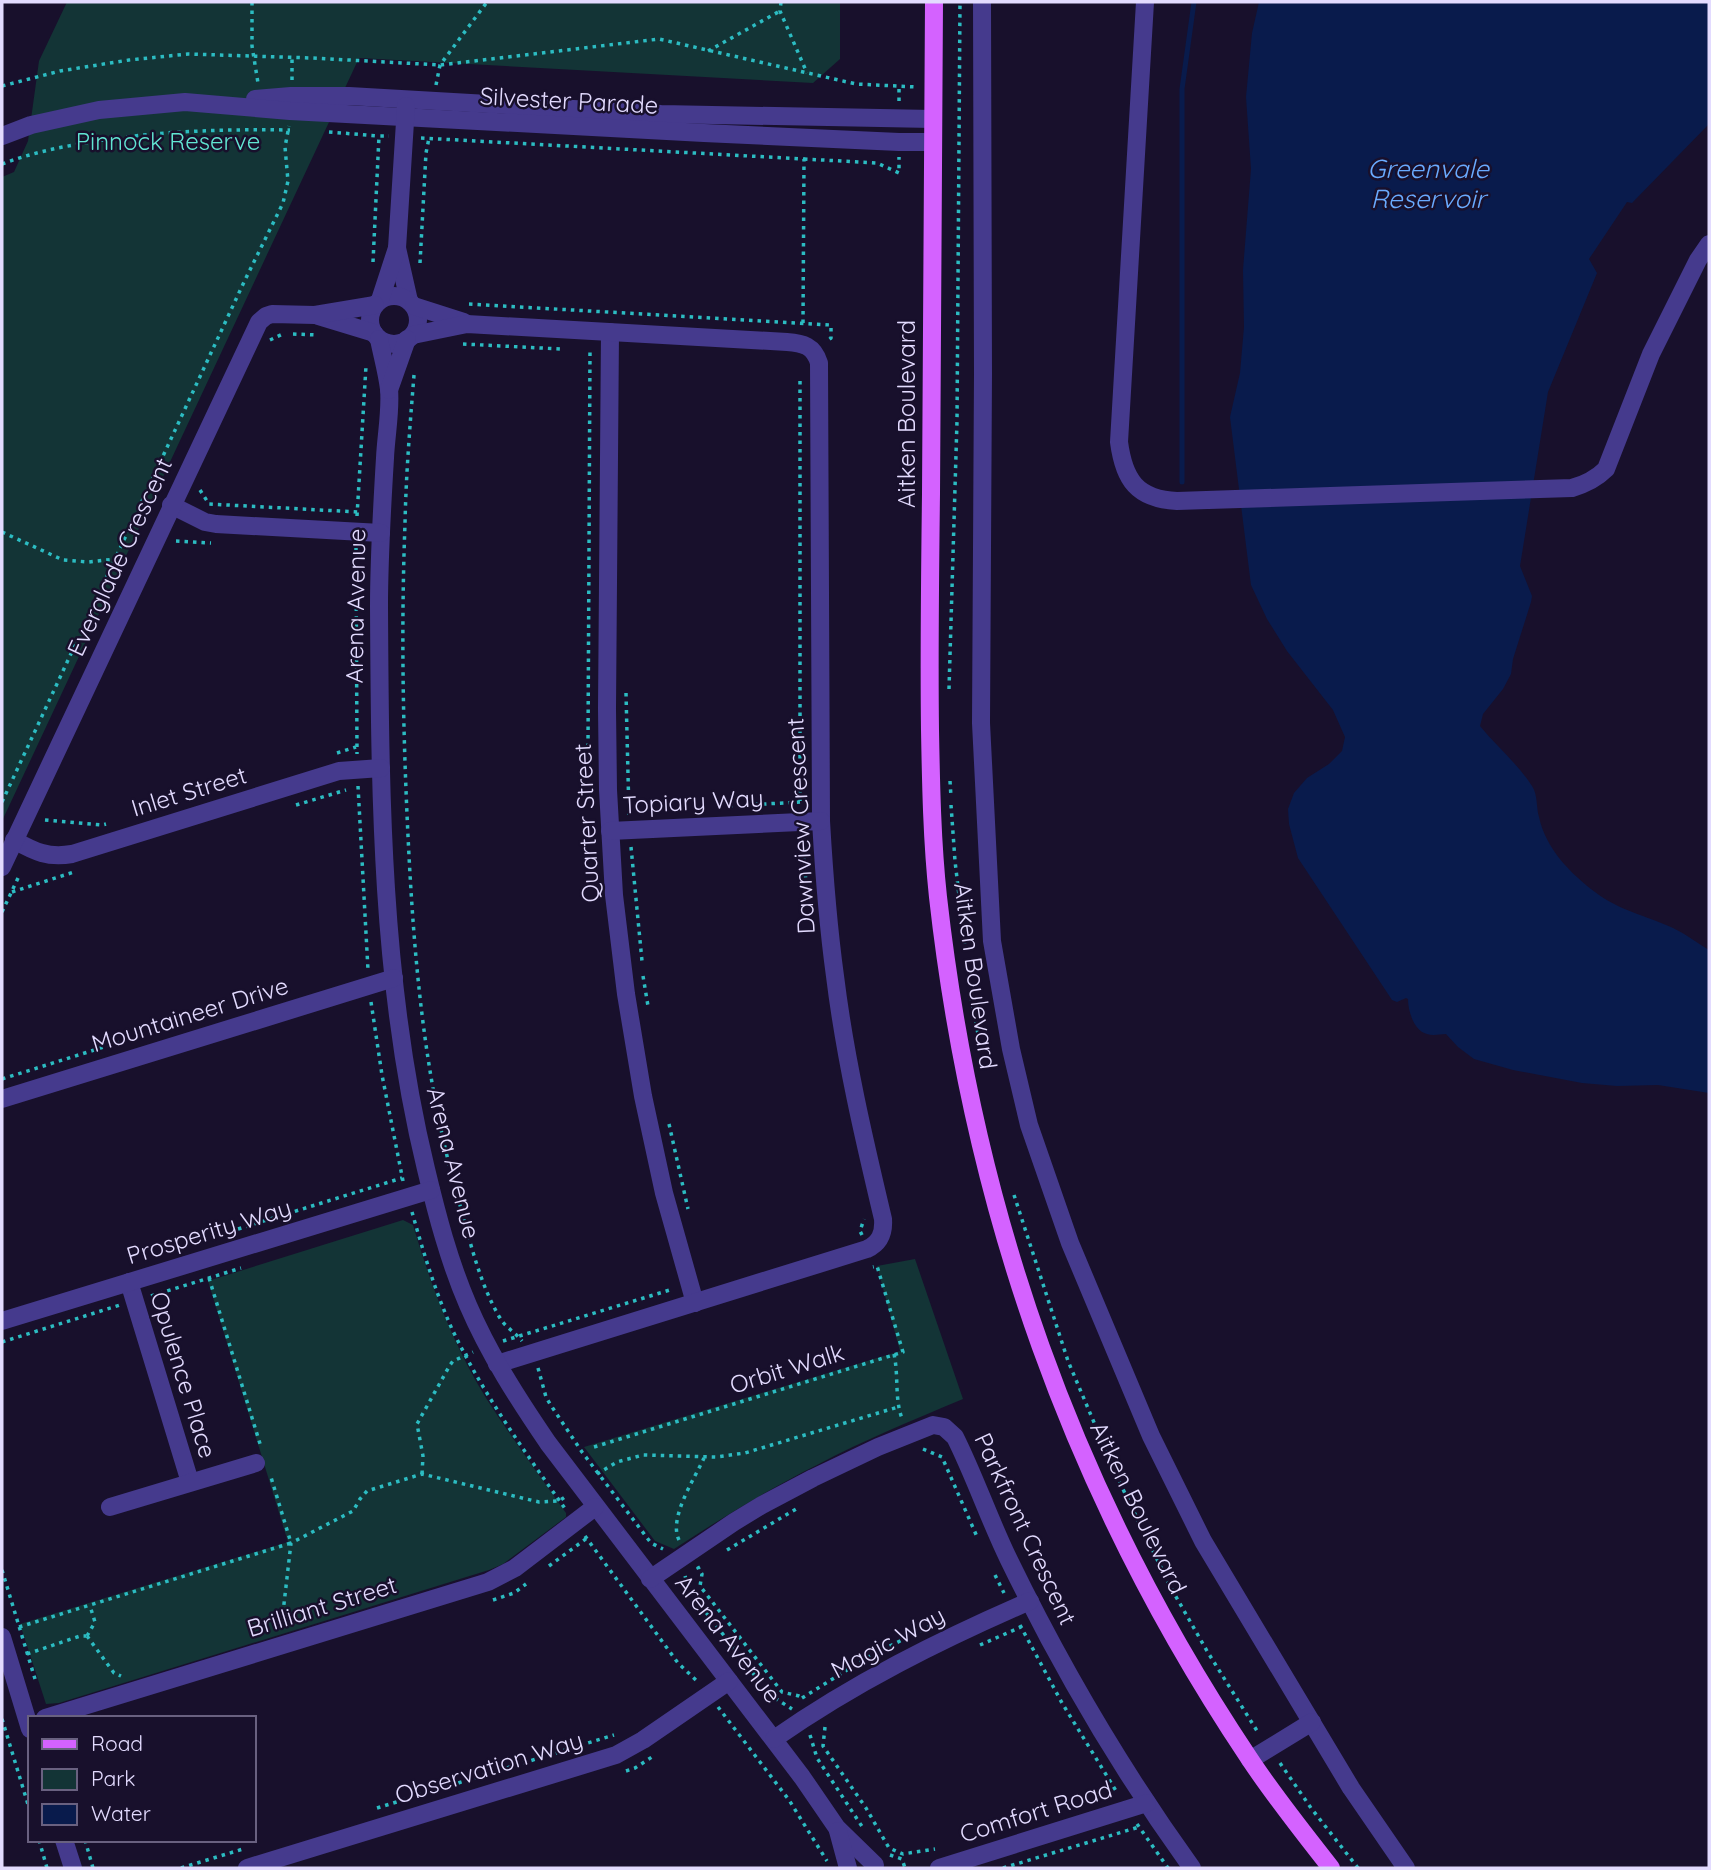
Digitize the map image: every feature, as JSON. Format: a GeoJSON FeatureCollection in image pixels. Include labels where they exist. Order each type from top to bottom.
{"type":"FeatureCollection","features":[{"type":"Feature","properties":{"kind":"main road","name":"Aitken Boulevard"},"geometry":{"type":"LineString","coordinates":[[934,2],[929,677],[931,814],[944,951],[967,1088],[1008,1250],[1043,1355],[1111,1517],[1200,1681],[1250,1760],[1331,1868]]}},
{"type":"Feature","properties":{"kind":"street"},"geometry":{"type":"LineString","coordinates":[[982,2],[981,723],[992,941],[1011,1049],[1029,1125],[1070,1243],[1151,1436],[1203,1541],[1351,1788],[1406,1868]]}},
{"type":"Feature","properties":{"kind":"street"},"geometry":{"type":"LineString","coordinates":[[1144,2],[1119,442],[1126,475],[1138,489],[1150,497],[1177,501],[1572,488],[1585,485],[1606,469],[1651,354],[1709,244]]}},
{"type":"Feature","properties":{"kind":"street","name":"Silvester Parade"},"geometry":{"type":"LineString","coordinates":[[2,136],[30,125],[99,110],[185,102],[291,104],[349,96],[406,108],[855,140],[933,142]]}},
{"type":"Feature","properties":{"kind":"street","name":"Silvester Parade"},"geometry":{"type":"LineString","coordinates":[[202,103],[260,99],[291,104]]}},
{"type":"Feature","properties":{"kind":"street"},"geometry":{"type":"LineString","coordinates":[[397,248],[418,321],[410,337],[393,344],[376,336],[370,319],[397,248],[406,108]]}},
{"type":"Feature","properties":{"kind":"street","name":"Silvester Parade"},"geometry":{"type":"LineString","coordinates":[[406,108],[933,119]]}},
{"type":"Feature","properties":{"kind":"street"},"geometry":{"type":"LineString","coordinates":[[378,302],[387,296],[395,296],[412,304]]}},
{"type":"Feature","properties":{"kind":"street","name":"Everglade Crescent"},"geometry":{"type":"LineString","coordinates":[[2,867],[259,322],[272,314],[315,315],[378,302]]}},
{"type":"Feature","properties":{"kind":"street","name":"Dawnview Crescent"},"geometry":{"type":"LineString","coordinates":[[412,304],[467,324]]}},
{"type":"Feature","properties":{"kind":"street","name":"Everglade Crescent"},"geometry":{"type":"LineString","coordinates":[[315,315],[376,336]]}},
{"type":"Feature","properties":{"kind":"street","name":"Dawnview Crescent"},"geometry":{"type":"LineString","coordinates":[[410,337],[467,324],[799,343],[810,348],[818,358],[821,821],[828,918],[844,1034],[862,1131],[883,1219],[884,1230],[881,1237],[867,1249]]}},
{"type":"Feature","properties":{"kind":"street","name":"Quarter Street"},"geometry":{"type":"LineString","coordinates":[[610,332],[607,709],[610,831],[619,942],[643,1096],[664,1192],[695,1303]]}},
{"type":"Feature","properties":{"kind":"street","name":"Arena Avenue"},"geometry":{"type":"LineString","coordinates":[[376,336],[389,390],[379,616],[381,768],[389,931],[407,1078],[431,1190],[457,1277],[487,1346],[548,1443],[774,1739],[837,1828],[875,1864]]}},
{"type":"Feature","properties":{"kind":"street","name":"Arena Avenue"},"geometry":{"type":"LineString","coordinates":[[389,390],[410,337]]}},
{"type":"Feature","properties":{"kind":"street"},"geometry":{"type":"LineString","coordinates":[[171,505],[205,522],[216,524],[381,533]]}},
{"type":"Feature","properties":{"kind":"street","name":"Inlet Street"},"geometry":{"type":"LineString","coordinates":[[14,841],[51,856],[72,854],[339,771],[381,768]]}},
{"type":"Feature","properties":{"kind":"street","name":"Topiary Way"},"geometry":{"type":"LineString","coordinates":[[610,831],[821,821]]}},
{"type":"Feature","properties":{"kind":"street","name":"Mountaineer Drive"},"geometry":{"type":"LineString","coordinates":[[2,1099],[394,978]]}},
{"type":"Feature","properties":{"kind":"street","name":"Prosperity Way"},"geometry":{"type":"LineString","coordinates":[[2,1321],[431,1190]]}},
{"type":"Feature","properties":{"kind":"street"},"geometry":{"type":"LineString","coordinates":[[497,1364],[867,1249]]}},
{"type":"Feature","properties":{"kind":"street","name":"Opulence Place"},"geometry":{"type":"LineString","coordinates":[[129,1282],[190,1482]]}},
{"type":"Feature","properties":{"kind":"street","name":"Parkfront Crescent"},"geometry":{"type":"LineString","coordinates":[[650,1579],[687,1561],[734,1521],[785,1492],[907,1434],[933,1425],[944,1427],[953,1433],[1008,1559],[1072,1682],[1192,1868]]}},
{"type":"Feature","properties":{"kind":"street","name":"Opulence Place"},"geometry":{"type":"LineString","coordinates":[[110,1507],[256,1463]]}},
{"type":"Feature","properties":{"kind":"street","name":"Brilliant Street"},"geometry":{"type":"LineString","coordinates":[[56,1716],[488,1582],[515,1568],[595,1507]]}},
{"type":"Feature","properties":{"kind":"street","name":"Magic Way"},"geometry":{"type":"LineString","coordinates":[[774,1739],[879,1673],[1030,1601]]}},
{"type":"Feature","properties":{"kind":"street"},"geometry":{"type":"LineString","coordinates":[[2,1637],[30,1716]]}},
{"type":"Feature","properties":{"kind":"street","name":"Observation Way"},"geometry":{"type":"LineString","coordinates":[[247,1868],[616,1755],[729,1682]]}},
{"type":"Feature","properties":{"kind":"street"},"geometry":{"type":"LineString","coordinates":[[1250,1760],[1312,1723]]}},
{"type":"Feature","properties":{"kind":"street","name":"Comfort Road"},"geometry":{"type":"LineString","coordinates":[[939,1868],[1147,1802]]}},
{"type":"Feature","properties":{"kind":"street","name":"Arena Avenue"},"geometry":{"type":"LineString","coordinates":[[837,1828],[848,1868]]}},
{"type":"Feature","properties":{"kind":"street"},"geometry":{"type":"LineString","coordinates":[[65,1842],[73,1868]]}},
{"type":"Feature","properties":{"kind":"path"},"geometry":{"type":"LineString","coordinates":[[252,2],[254,57],[260,99]]}},
{"type":"Feature","properties":{"kind":"path"},"geometry":{"type":"LineString","coordinates":[[440,65],[487,2]]}},
{"type":"Feature","properties":{"kind":"path"},"geometry":{"type":"LineString","coordinates":[[781,2],[780,11],[807,74]]}},
{"type":"Feature","properties":{"kind":"path"},"geometry":{"type":"LineString","coordinates":[[949,698],[957,421],[960,2]]}},
{"type":"Feature","properties":{"kind":"path"},"geometry":{"type":"LineString","coordinates":[[708,51],[780,11]]}},
{"type":"Feature","properties":{"kind":"path"},"geometry":{"type":"LineString","coordinates":[[2,86],[60,71],[188,54],[440,65],[659,39],[856,84],[933,89]]}},
{"type":"Feature","properties":{"kind":"path"},"geometry":{"type":"LineString","coordinates":[[2,802],[283,203],[288,181],[285,147],[291,104],[292,57]]}},
{"type":"Feature","properties":{"kind":"path"},"geometry":{"type":"LineString","coordinates":[[2,163],[52,148],[135,135],[211,130],[300,131]]}},
{"type":"Feature","properties":{"kind":"path"},"geometry":{"type":"LineString","coordinates":[[322,132],[379,135]]}},
{"type":"Feature","properties":{"kind":"path"},"geometry":{"type":"LineString","coordinates":[[419,270],[429,138],[804,159],[803,323]]}},
{"type":"Feature","properties":{"kind":"path"},"geometry":{"type":"LineString","coordinates":[[270,341],[283,333],[326,336]]}},
{"type":"Feature","properties":{"kind":"path"},"geometry":{"type":"LineString","coordinates":[[459,344],[564,349]]}},
{"type":"Feature","properties":{"kind":"path"},"geometry":{"type":"LineString","coordinates":[[590,350],[609,351]]}},
{"type":"Feature","properties":{"kind":"path"},"geometry":{"type":"LineString","coordinates":[[414,372],[405,522],[403,714],[409,856],[418,992],[432,1084],[467,1233],[478,1268],[499,1316],[531,1352],[546,1397],[598,1474],[651,1543],[687,1561],[702,1574],[700,1586],[782,1692],[801,1697]]}},
{"type":"Feature","properties":{"kind":"path"},"geometry":{"type":"LineString","coordinates":[[800,375],[800,822],[806,888]]}},
{"type":"Feature","properties":{"kind":"path"},"geometry":{"type":"LineString","coordinates":[[176,541],[200,490],[209,504],[358,512]]}},
{"type":"Feature","properties":{"kind":"path"},"geometry":{"type":"LineString","coordinates":[[2,532],[62,560],[89,562],[115,559]]}},
{"type":"Feature","properties":{"kind":"path"},"geometry":{"type":"LineString","coordinates":[[331,754],[356,747]]}},
{"type":"Feature","properties":{"kind":"path"},"geometry":{"type":"LineString","coordinates":[[950,780],[965,951]]}},
{"type":"Feature","properties":{"kind":"path"},"geometry":{"type":"LineString","coordinates":[[2,912],[45,820],[102,825],[114,821]]}},
{"type":"Feature","properties":{"kind":"path"},"geometry":{"type":"LineString","coordinates":[[970,986],[979,1037]]}},
{"type":"Feature","properties":{"kind":"path"},"geometry":{"type":"LineString","coordinates":[[1012,1188],[1068,1362],[1118,1479],[1171,1588],[1249,1719],[1311,1808],[1358,1868]]}},
{"type":"Feature","properties":{"kind":"path"},"geometry":{"type":"LineString","coordinates":[[862,1209],[865,1221],[860,1231],[903,1352],[894,1354],[898,1407],[907,1434],[915,1452],[923,1449],[942,1457],[979,1540]]}},
{"type":"Feature","properties":{"kind":"path"},"geometry":{"type":"LineString","coordinates":[[2,1342],[209,1278]]}},
{"type":"Feature","properties":{"kind":"path"},"geometry":{"type":"LineString","coordinates":[[422,1474],[417,1429],[453,1361],[487,1346],[518,1337]]}},
{"type":"Feature","properties":{"kind":"path","name":"Orbit Walk"},"geometry":{"type":"LineString","coordinates":[[594,1447],[894,1354]]}},
{"type":"Feature","properties":{"kind":"path"},"geometry":{"type":"LineString","coordinates":[[598,1474],[617,1462],[643,1455],[704,1458],[762,1449],[898,1407]]}},
{"type":"Feature","properties":{"kind":"path"},"geometry":{"type":"LineString","coordinates":[[704,1458],[682,1500],[676,1532],[687,1561],[684,1573],[691,1593],[770,1695],[788,1705],[802,1720],[817,1758],[866,1832]]}},
{"type":"Feature","properties":{"kind":"path"},"geometry":{"type":"LineString","coordinates":[[272,1630],[282,1621],[291,1543],[353,1511],[367,1491],[422,1474],[539,1502],[559,1501],[678,1663],[697,1680],[789,1800],[832,1868]]}},
{"type":"Feature","properties":{"kind":"path"},"geometry":{"type":"LineString","coordinates":[[721,1553],[799,1507]]}},
{"type":"Feature","properties":{"kind":"path"},"geometry":{"type":"LineString","coordinates":[[687,1561],[709,1561]]}},
{"type":"Feature","properties":{"kind":"path"},"geometry":{"type":"LineString","coordinates":[[2,1570],[19,1627]]}},
{"type":"Feature","properties":{"kind":"path"},"geometry":{"type":"LineString","coordinates":[[993,1572],[1062,1703],[1168,1868]]}},
{"type":"Feature","properties":{"kind":"path"},"geometry":{"type":"LineString","coordinates":[[87,1636],[94,1622],[90,1606]]}},
{"type":"Feature","properties":{"kind":"path"},"geometry":{"type":"LineString","coordinates":[[974,1647],[1021,1627]]}},
{"type":"Feature","properties":{"kind":"path"},"geometry":{"type":"LineString","coordinates":[[8,1659],[87,1636]]}},
{"type":"Feature","properties":{"kind":"path"},"geometry":{"type":"LineString","coordinates":[[87,1636],[114,1673],[124,1675]]}},
{"type":"Feature","properties":{"kind":"path"},"geometry":{"type":"LineString","coordinates":[[686,1687],[697,1680]]}},
{"type":"Feature","properties":{"kind":"path"},"geometry":{"type":"LineString","coordinates":[[2,1719],[28,1804]]}},
{"type":"Feature","properties":{"kind":"path"},"geometry":{"type":"LineString","coordinates":[[834,1722],[824,1728],[826,1731],[823,1746],[860,1799],[889,1848],[904,1854],[929,1851]]}},
{"type":"Feature","properties":{"kind":"path"},"geometry":{"type":"LineString","coordinates":[[368,1811],[620,1733]]}},
{"type":"Feature","properties":{"kind":"path"},"geometry":{"type":"LineString","coordinates":[[1003,1868],[1139,1826]]}},
{"type":"Feature","properties":{"kind":"path"},"geometry":{"type":"LineString","coordinates":[[40,1842],[47,1868]]}},
{"type":"Feature","properties":{"kind":"path"},"geometry":{"type":"LineString","coordinates":[[86,1842],[93,1868]]}},
{"type":"Feature","properties":{"kind":"path"},"geometry":{"type":"LineString","coordinates":[[181,1868],[248,1848]]}},
{"type":"Feature","properties":{"kind":"path"},"geometry":{"type":"LineString","coordinates":[[875,1864],[902,1859],[905,1868]]}},
{"type":"Feature","properties":{"kind":"green space","name":"Pinnock Reserve"},"geometry":{"type":"Polygon","coordinates":[[[67,2],[840,2],[840,59],[813,83],[359,58],[2,821],[2,177],[14,172],[28,141],[39,61],[67,2]]]}},
{"type":"Feature","properties":{"kind":"green space"},"geometry":{"type":"Polygon","coordinates":[[[403,1220],[413,1225],[444,1314],[474,1378],[566,1513],[566,1517],[503,1564],[489,1570],[59,1703],[46,1704],[20,1624],[288,1542],[208,1281],[403,1220]]]}},
{"type":"Feature","properties":{"kind":"green space"},"geometry":{"type":"Polygon","coordinates":[[[915,1259],[963,1399],[871,1439],[798,1475],[674,1549],[655,1541],[584,1447],[900,1351],[877,1266],[915,1259]]]}},
{"type":"Feature","properties":{"kind":"water","name":"Greenvale Reservoir"},"geometry":{"type":"Polygon","coordinates":[[[1259,2],[1709,2],[1709,124],[1632,203],[1627,202],[1589,259],[1597,273],[1548,392],[1520,566],[1532,596],[1531,602],[1511,674],[1483,714],[1480,726],[1532,786],[1547,840],[1577,877],[1613,904],[1673,928],[1709,950],[1709,1093],[1658,1085],[1582,1083],[1513,1070],[1474,1059],[1446,1034],[1432,1035],[1422,1032],[1413,1020],[1408,999],[1397,1002],[1392,1000],[1298,858],[1288,809],[1294,793],[1307,778],[1329,764],[1342,751],[1345,737],[1333,710],[1287,651],[1267,619],[1251,585],[1230,417],[1240,373],[1244,327],[1243,270],[1251,169],[1246,97],[1252,33],[1259,2]]]}},
{"type":"Feature","properties":{"kind":"waterway"},"geometry":{"type":"LineString","coordinates":[[1182,482],[1182,89],[1194,2]]}}]}
